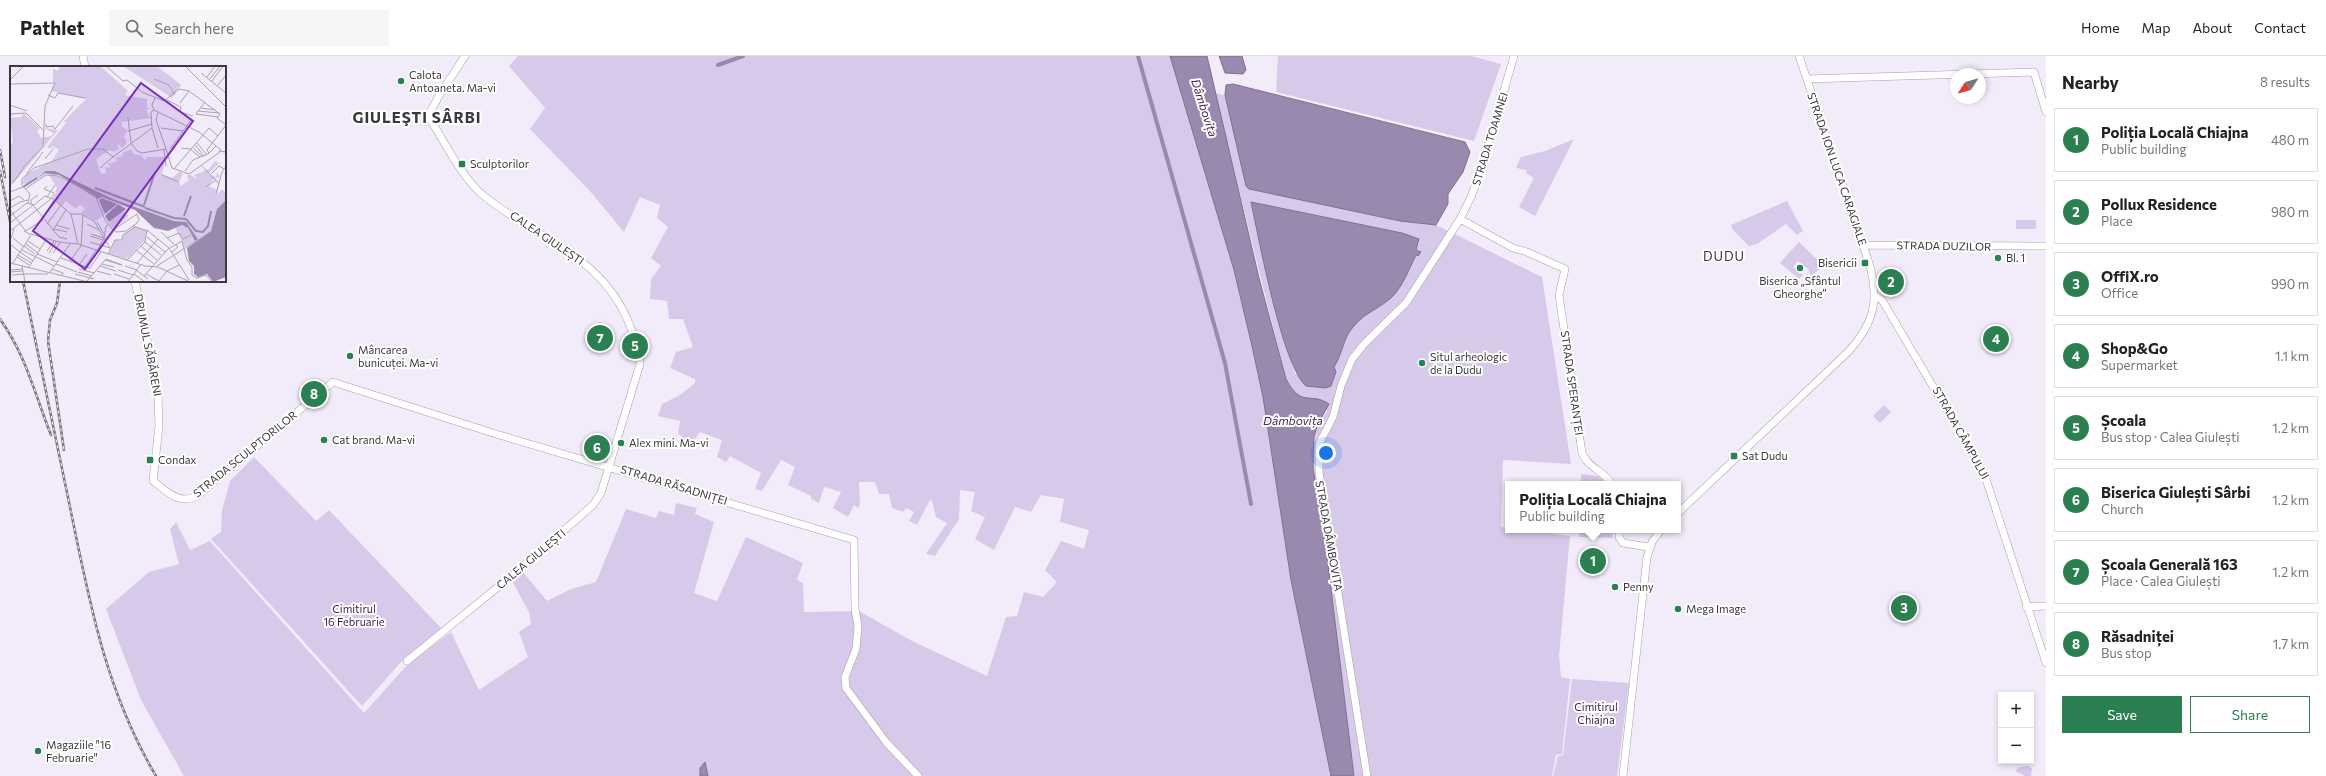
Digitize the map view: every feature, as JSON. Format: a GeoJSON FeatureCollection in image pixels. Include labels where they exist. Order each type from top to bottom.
{"type":"FeatureCollection","features":[{"type":"Feature","properties":{"kind":"main road"},"geometry":{"type":"LineString","coordinates":[[83,56],[85,66]]}},
{"type":"Feature","properties":{"kind":"main road","name":"CALEA GIULEȘTI"},"geometry":{"type":"LineString","coordinates":[[407,661],[586,512],[601,493],[640,364],[638,347],[621,303],[604,281],[584,262],[482,195],[464,172],[428,116],[440,94],[465,56]]}},
{"type":"Feature","properties":{"kind":"main road","name":"STRADA TOAMNEI"},"geometry":{"type":"LineString","coordinates":[[1460,219],[1479,175],[1514,56]]}},
{"type":"Feature","properties":{"kind":"main road","name":"STRADA ION LUCA CARAGIALE"},"geometry":{"type":"LineString","coordinates":[[1681,510],[1854,345],[1870,321],[1874,296],[1871,272],[1865,245],[1800,56]]}},
{"type":"Feature","properties":{"kind":"main road"},"geometry":{"type":"LineString","coordinates":[[1807,79],[2034,72],[2046,112]]}},
{"type":"Feature","properties":{"kind":"main road","name":"STRADA SPERANȚEI"},"geometry":{"type":"LineString","coordinates":[[1460,219],[1513,248],[1527,252],[1565,269],[1559,295],[1582,454],[1585,460],[1603,473],[1610,481]]}},
{"type":"Feature","properties":{"kind":"main road","name":"STRADA DÂMBOVIȚA"},"geometry":{"type":"LineString","coordinates":[[1367,776],[1318,473],[1319,444],[1333,416],[1341,386],[1352,359],[1365,343],[1403,307],[1460,219]]}},
{"type":"Feature","properties":{"kind":"main road","name":"STRADA DUZILOR"},"geometry":{"type":"LineString","coordinates":[[1865,245],[2046,246]]}},
{"type":"Feature","properties":{"kind":"main road","name":"DRUMUL SĂBĂRENI"},"geometry":{"type":"LineString","coordinates":[[135,282],[158,393],[159,426],[153,481]]}},
{"type":"Feature","properties":{"kind":"main road","name":"STRADA CÂMPULUI"},"geometry":{"type":"LineString","coordinates":[[1874,296],[1882,300],[1980,463],[1992,493],[2026,607],[2046,663]]}},
{"type":"Feature","properties":{"kind":"main road","name":"STRADA RĂSADNIȚEI"},"geometry":{"type":"LineString","coordinates":[[333,382],[496,434],[609,466],[854,540],[855,603],[858,626],[856,649],[845,682],[850,694],[881,735],[918,776]]}},
{"type":"Feature","properties":{"kind":"main road","name":"STRADA SCULPTORILOR"},"geometry":{"type":"LineString","coordinates":[[153,481],[180,500],[187,501],[197,496],[333,382]]}},
{"type":"Feature","properties":{"kind":"main road"},"geometry":{"type":"LineString","coordinates":[[1619,533],[1619,537],[1623,543],[1649,547]]}},
{"type":"Feature","properties":{"kind":"main road"},"geometry":{"type":"LineString","coordinates":[[1623,776],[1649,547],[1659,533]]}},
{"type":"Feature","properties":{"kind":"main road"},"geometry":{"type":"LineString","coordinates":[[2026,607],[2046,606]]}},
{"type":"Feature","properties":{"kind":"green space"},"geometry":{"type":"Polygon","coordinates":[[[518,56],[1170,56],[1234,270],[1252,346],[1263,397],[1291,580],[1331,776],[708,776],[705,763],[700,768],[700,776],[184,776],[141,700],[106,609],[149,572],[179,564],[170,529],[176,522],[190,550],[210,541],[364,713],[409,663],[451,632],[479,690],[528,657],[519,632],[531,624],[529,612],[512,581],[523,572],[547,601],[571,589],[596,582],[626,509],[656,518],[659,511],[674,515],[676,503],[697,508],[695,514],[714,522],[694,593],[717,601],[746,537],[803,563],[797,580],[803,583],[804,612],[859,611],[912,641],[987,676],[1006,617],[1017,616],[1024,592],[1043,597],[1057,582],[1045,570],[1061,541],[1084,549],[1089,530],[1060,522],[1064,499],[1041,495],[1031,512],[1015,507],[994,550],[975,539],[985,517],[971,511],[975,492],[960,490],[959,519],[935,556],[926,554],[947,523],[936,517],[932,501],[930,500],[917,525],[909,521],[914,512],[906,508],[903,512],[892,508],[889,494],[879,494],[875,482],[859,482],[860,504],[858,508],[854,505],[848,517],[833,508],[841,492],[824,487],[819,503],[811,499],[811,496],[788,485],[795,467],[781,460],[762,491],[755,489],[761,473],[730,456],[726,462],[717,457],[722,440],[700,432],[696,438],[689,441],[678,434],[680,421],[658,416],[662,404],[680,395],[695,383],[695,379],[670,368],[676,352],[693,347],[683,319],[669,319],[667,301],[650,299],[651,279],[661,266],[651,258],[668,227],[657,218],[660,205],[640,197],[624,232],[589,190],[530,129],[545,108],[509,66],[518,56]]]}},
{"type":"Feature","properties":{"kind":"green space"},"geometry":{"type":"Polygon","coordinates":[[[1278,56],[1471,56],[1501,64],[1474,141],[1276,92],[1278,56]]]}},
{"type":"Feature","properties":{"kind":"green space"},"geometry":{"type":"Polygon","coordinates":[[[1215,93],[1225,95],[1246,186],[1249,189],[1400,221],[1436,225],[1542,277],[1571,464],[1503,460],[1501,527],[1505,528],[1505,533],[1547,533],[1570,536],[1559,656],[1561,677],[1570,679],[1562,754],[1556,755],[1552,776],[1354,776],[1326,548],[1313,468],[1314,436],[1318,424],[1327,411],[1325,401],[1301,396],[1297,394],[1286,379],[1215,93]],[[1251,202],[1274,303],[1295,374],[1332,380],[1336,372],[1334,367],[1353,326],[1370,312],[1387,302],[1405,278],[1416,255],[1421,252],[1416,250],[1419,242],[1402,233],[1251,202]]]}},
{"type":"Feature","properties":{"kind":"green space"},"geometry":{"type":"Polygon","coordinates":[[[1574,139],[1535,216],[1519,207],[1534,178],[1526,173],[1527,170],[1516,168],[1521,157],[1545,151],[1574,139]]]}},
{"type":"Feature","properties":{"kind":"green space"},"geometry":{"type":"Polygon","coordinates":[[[1787,201],[1803,231],[1797,235],[1786,224],[1757,244],[1749,246],[1733,230],[1731,225],[1787,201]]]}},
{"type":"Feature","properties":{"kind":"green space"},"geometry":{"type":"Polygon","coordinates":[[[2016,220],[2036,220],[2036,229],[2016,229],[2016,220]]]}},
{"type":"Feature","properties":{"kind":"green space"},"geometry":{"type":"Polygon","coordinates":[[[1799,242],[1824,266],[1811,276],[1808,269],[1798,261],[1793,267],[1803,275],[1799,279],[1780,263],[1799,242]]]}},
{"type":"Feature","properties":{"kind":"green space"},"geometry":{"type":"Polygon","coordinates":[[[1884,405],[1891,412],[1880,423],[1873,416],[1884,405]]]}},
{"type":"Feature","properties":{"kind":"green space","name":"Cimitirul 16 Februarie"},"geometry":{"type":"Polygon","coordinates":[[[254,457],[316,521],[329,510],[441,628],[401,662],[362,706],[211,539],[221,532],[222,510],[230,481],[254,457]]]}},
{"type":"Feature","properties":{"kind":"green space"},"geometry":{"type":"Polygon","coordinates":[[[1581,474],[1598,476],[1604,481],[1581,481],[1581,474]]]}},
{"type":"Feature","properties":{"kind":"green space"},"geometry":{"type":"Polygon","coordinates":[[[1580,533],[1613,533],[1612,538],[1579,537],[1580,533]]]}},
{"type":"Feature","properties":{"kind":"green space","name":"Cimitirul Chiajna"},"geometry":{"type":"Polygon","coordinates":[[[1572,679],[1629,683],[1617,776],[1553,776],[1558,756],[1563,755],[1572,679]]]}},
{"type":"Feature","properties":{"kind":"green space"},"geometry":{"type":"Polygon","coordinates":[[[2029,766],[2032,769],[2031,776],[2025,776],[2015,771],[2019,767],[2029,766]]]}},
{"type":"Feature","properties":{"kind":"water","name":"Dâmbovița"},"geometry":{"type":"Polygon","coordinates":[[[1170,56],[1207,56],[1259,278],[1286,379],[1297,394],[1302,397],[1322,400],[1329,404],[1318,424],[1314,436],[1313,468],[1326,548],[1354,776],[1331,776],[1291,580],[1263,397],[1252,346],[1234,270],[1170,56]]]}},
{"type":"Feature","properties":{"kind":"water"},"geometry":{"type":"Polygon","coordinates":[[[1219,56],[1242,56],[1246,70],[1243,74],[1225,73],[1219,56]]]}},
{"type":"Feature","properties":{"kind":"water"},"geometry":{"type":"Polygon","coordinates":[[[1233,84],[1465,142],[1470,152],[1463,172],[1448,194],[1448,204],[1436,225],[1400,221],[1249,189],[1246,186],[1225,95],[1226,85],[1233,84]]]}},
{"type":"Feature","properties":{"kind":"water"},"geometry":{"type":"Polygon","coordinates":[[[1251,202],[1402,233],[1419,239],[1416,250],[1421,252],[1418,256],[1416,255],[1404,281],[1396,293],[1386,302],[1361,319],[1351,330],[1345,340],[1334,367],[1336,372],[1331,386],[1326,388],[1306,386],[1297,374],[1288,354],[1272,300],[1251,202]]]}},
{"type":"Feature","properties":{"kind":"water"},"geometry":{"type":"Polygon","coordinates":[[[705,762],[708,776],[700,776],[700,768],[705,762]]]}},
{"type":"Feature","properties":{"kind":"waterway"},"geometry":{"type":"LineString","coordinates":[[718,65],[743,56]]}},
{"type":"Feature","properties":{"kind":"waterway"},"geometry":{"type":"LineString","coordinates":[[1138,56],[1225,363],[1251,504]]}},
{"type":"Feature","properties":{"kind":"railway"},"geometry":{"type":"LineString","coordinates":[[0,150],[5,177]]}},
{"type":"Feature","properties":{"kind":"railway"},"geometry":{"type":"LineString","coordinates":[[0,171],[10,221]]}},
{"type":"Feature","properties":{"kind":"railway"},"geometry":{"type":"LineString","coordinates":[[23,282],[81,560],[98,634],[122,706],[137,741],[156,776]]}},
{"type":"Feature","properties":{"kind":"railway"},"geometry":{"type":"LineString","coordinates":[[60,282],[57,303],[50,320],[48,341],[64,450]]}},
{"type":"Feature","properties":{"kind":"railway"},"geometry":{"type":"LineString","coordinates":[[0,319],[17,347],[51,435]]}},
{"type":"Feature","properties":{"kind":"place","name":"Calota Antoaneta. Ma-vi"},"geometry":{"type":"Point","coordinates":[401,81]}},
{"type":"Feature","properties":{"kind":"place","name":"Sculptorilor"},"geometry":{"type":"Point","coordinates":[462,164]}},
{"type":"Feature","properties":{"kind":"place","name":"Bl. 1"},"geometry":{"type":"Point","coordinates":[1998,258]}},
{"type":"Feature","properties":{"kind":"place","name":"Bisericii"},"geometry":{"type":"Point","coordinates":[1865,263]}},
{"type":"Feature","properties":{"kind":"place","name":"Biserica „Sfântul Gheorghe”"},"geometry":{"type":"Point","coordinates":[1800,268]}},
{"type":"Feature","properties":{"kind":"place","name":"Pollux Residence"},"geometry":{"type":"Point","coordinates":[1891,282]}},
{"type":"Feature","properties":{"kind":"place","name":"Școala Generală 163"},"geometry":{"type":"Point","coordinates":[600,338]}},
{"type":"Feature","properties":{"kind":"place","name":"Shop&Go"},"geometry":{"type":"Point","coordinates":[1996,339]}},
{"type":"Feature","properties":{"kind":"place","name":"Școala"},"geometry":{"type":"Point","coordinates":[635,346]}},
{"type":"Feature","properties":{"kind":"place","name":"Mâncarea bunicuței. Ma-vi"},"geometry":{"type":"Point","coordinates":[350,356]}},
{"type":"Feature","properties":{"kind":"place","name":"Situl arheologic de la Dudu"},"geometry":{"type":"Point","coordinates":[1422,363]}},
{"type":"Feature","properties":{"kind":"place","name":"Răsadniței"},"geometry":{"type":"Point","coordinates":[314,394]}},
{"type":"Feature","properties":{"kind":"place","name":"Cat brand. Ma-vi"},"geometry":{"type":"Point","coordinates":[324,440]}},
{"type":"Feature","properties":{"kind":"place","name":"Alex mini. Ma-vi"},"geometry":{"type":"Point","coordinates":[621,443]}},
{"type":"Feature","properties":{"kind":"place","name":"Biserica Giulești Sârbi"},"geometry":{"type":"Point","coordinates":[597,448]}},
{"type":"Feature","properties":{"kind":"place","name":"Sat Dudu"},"geometry":{"type":"Point","coordinates":[1734,456]}},
{"type":"Feature","properties":{"kind":"place","name":"Condax"},"geometry":{"type":"Point","coordinates":[150,460]}},
{"type":"Feature","properties":{"kind":"place","name":"Poliția Locală Chiajna"},"geometry":{"type":"Point","coordinates":[1593,561]}},
{"type":"Feature","properties":{"kind":"place","name":"Penny"},"geometry":{"type":"Point","coordinates":[1615,587]}},
{"type":"Feature","properties":{"kind":"place","name":"OffiX.ro"},"geometry":{"type":"Point","coordinates":[1904,608]}},
{"type":"Feature","properties":{"kind":"place","name":"Mega Image"},"geometry":{"type":"Point","coordinates":[1678,609]}},
{"type":"Feature","properties":{"kind":"place","name":"Magaziile \"16 Februarie\""},"geometry":{"type":"Point","coordinates":[38,751]}},
{"type":"Feature","properties":{"kind":"district","name":"GIULEŞTI SÂRBI"},"geometry":{"type":"Point","coordinates":[417,118]}},
{"type":"Feature","properties":{"kind":"district","name":"DUDU"},"geometry":{"type":"Point","coordinates":[1724,256]}}]}
